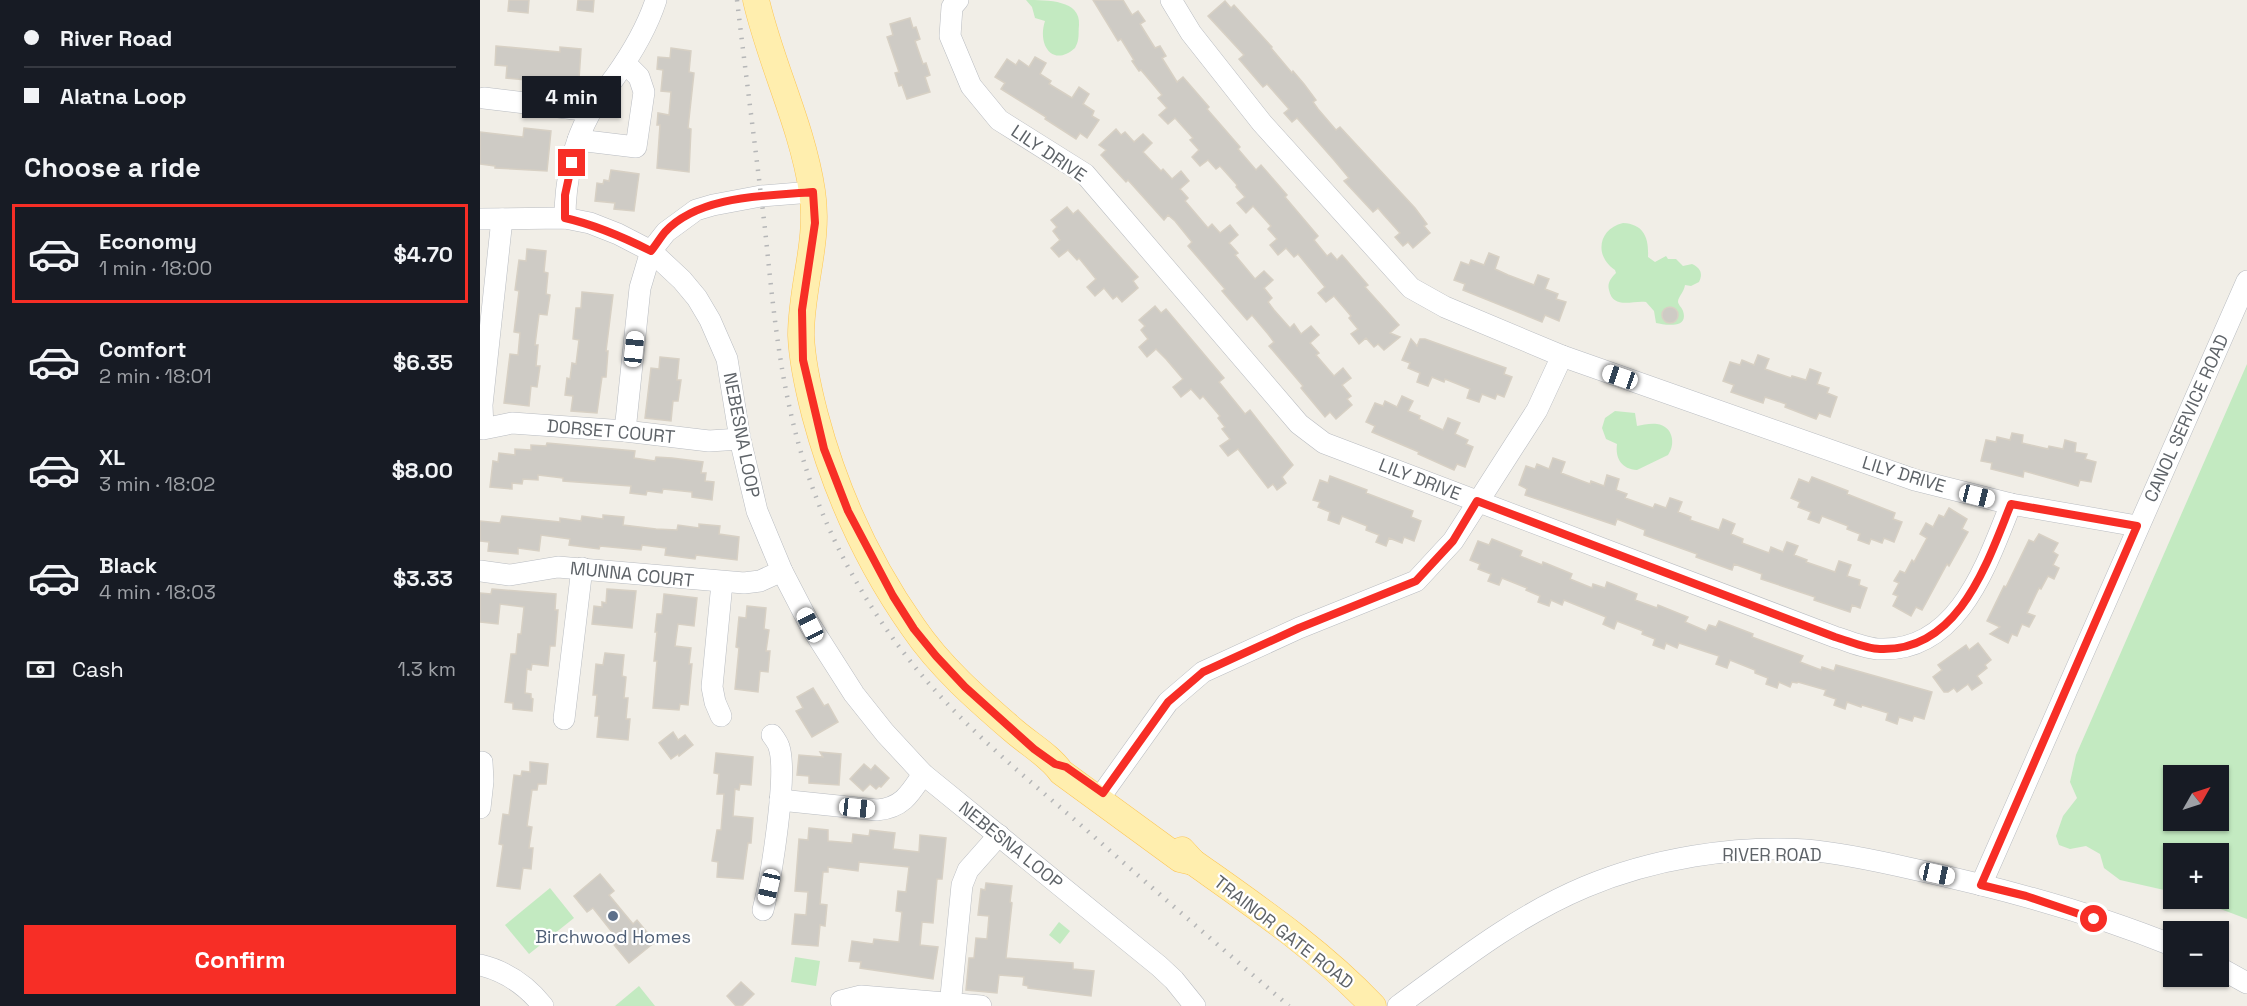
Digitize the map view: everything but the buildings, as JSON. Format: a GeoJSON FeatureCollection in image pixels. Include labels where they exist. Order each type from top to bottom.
{"type":"FeatureCollection","features":[{"type":"Feature","properties":{"kind":"main road","name":"TRAINOR GATE ROAD"},"geometry":{"type":"LineString","coordinates":[[756,0],[795,116],[813,192],[815,223],[802,310],[803,360],[824,449],[836,484],[870,555],[914,629],[965,687],[1034,749],[1055,764],[1061,772],[1180,859],[1192,862]]}},
{"type":"Feature","properties":{"kind":"main road","name":"TRAINOR GATE ROAD"},"geometry":{"type":"LineString","coordinates":[[1055,764],[1066,767],[1185,852],[1192,862],[1313,951],[1347,979],[1373,1006]]}},
{"type":"Feature","properties":{"kind":"street"},"geometry":{"type":"LineString","coordinates":[[565,218],[565,195],[578,140],[591,111],[625,63],[640,37],[656,0]]}},
{"type":"Feature","properties":{"kind":"street","name":"LILY DRIVE"},"geometry":{"type":"LineString","coordinates":[[958,0],[952,7],[950,36],[971,86],[999,120],[1086,174],[1299,424],[1324,443],[1835,637],[1879,649],[1904,647],[1931,636],[1956,615],[1982,573],[2011,504]]}},
{"type":"Feature","properties":{"kind":"street","name":"LILY DRIVE"},"geometry":{"type":"LineString","coordinates":[[1171,0],[1191,33],[1262,123],[1411,288],[1445,307],[1562,356],[1915,480],[2011,504],[2137,526]]}},
{"type":"Feature","properties":{"kind":"street"},"geometry":{"type":"LineString","coordinates":[[578,140],[636,147],[644,92],[639,77],[625,63]]}},
{"type":"Feature","properties":{"kind":"street"},"geometry":{"type":"LineString","coordinates":[[484,98],[591,111]]}},
{"type":"Feature","properties":{"kind":"street"},"geometry":{"type":"LineString","coordinates":[[625,431],[640,288],[651,251],[666,232],[696,210],[761,196],[813,192]]}},
{"type":"Feature","properties":{"kind":"street","name":"NEBESNA LOOP"},"geometry":{"type":"LineString","coordinates":[[480,219],[565,218],[590,224],[618,234],[651,251],[682,280],[697,298],[720,339],[727,359],[740,439],[757,511],[782,571],[810,625],[847,684],[885,734],[923,774],[1159,966],[1195,1006]]}},
{"type":"Feature","properties":{"kind":"street","name":"DORSET COURT"},"geometry":{"type":"LineString","coordinates":[[502,219],[482,405],[483,429],[512,423],[625,431],[709,441],[740,439]]}},
{"type":"Feature","properties":{"kind":"street","name":"CANOL SERVICE ROAD"},"geometry":{"type":"LineString","coordinates":[[1981,885],[2137,526],[2247,281]]}},
{"type":"Feature","properties":{"kind":"street"},"geometry":{"type":"LineString","coordinates":[[1103,793],[1168,702],[1203,672],[1299,628],[1416,581],[1453,541],[1537,410],[1562,356]]}},
{"type":"Feature","properties":{"kind":"street","name":"MUNNA COURT"},"geometry":{"type":"LineString","coordinates":[[480,571],[510,575],[558,567],[582,568],[722,583],[760,581],[782,571]]}},
{"type":"Feature","properties":{"kind":"street"},"geometry":{"type":"LineString","coordinates":[[564,719],[582,568]]}},
{"type":"Feature","properties":{"kind":"street"},"geometry":{"type":"LineString","coordinates":[[721,716],[714,702],[712,687],[722,583]]}},
{"type":"Feature","properties":{"kind":"street"},"geometry":{"type":"LineString","coordinates":[[764,910],[780,800],[782,760],[779,747],[772,735]]}},
{"type":"Feature","properties":{"kind":"street"},"geometry":{"type":"LineString","coordinates":[[480,808],[483,781],[482,762]]}},
{"type":"Feature","properties":{"kind":"street"},"geometry":{"type":"LineString","coordinates":[[780,800],[877,810],[891,809],[904,800],[923,774]]}},
{"type":"Feature","properties":{"kind":"street"},"geometry":{"type":"LineString","coordinates":[[950,1004],[962,885],[968,870],[999,835]]}},
{"type":"Feature","properties":{"kind":"street","name":"RIVER ROAD"},"geometry":{"type":"LineString","coordinates":[[1398,1006],[1499,932],[1585,887],[1639,867],[1742,851],[1806,850],[1859,857],[2038,900],[2163,942]]}},
{"type":"Feature","properties":{"kind":"street"},"geometry":{"type":"LineString","coordinates":[[480,965],[510,978],[525,988],[543,1006]]}},
{"type":"Feature","properties":{"kind":"street"},"geometry":{"type":"LineString","coordinates":[[2229,973],[2247,982]]}},
{"type":"Feature","properties":{"kind":"street"},"geometry":{"type":"LineString","coordinates":[[841,1001],[861,996],[981,1006]]}},
{"type":"Feature","properties":{"kind":"green space"},"geometry":{"type":"Polygon","coordinates":[[[1026,0],[1062,3],[1075,11],[1079,25],[1075,48],[1060,56],[1049,51],[1043,38],[1045,21],[1035,18],[1032,7],[1026,0]]]}},
{"type":"Feature","properties":{"kind":"green space"},"geometry":{"type":"Polygon","coordinates":[[[1623,223],[1636,226],[1644,233],[1648,257],[1655,262],[1666,256],[1668,259],[1676,259],[1683,266],[1692,264],[1699,269],[1701,276],[1699,282],[1691,286],[1685,285],[1679,298],[1678,303],[1683,311],[1683,321],[1670,325],[1656,323],[1654,311],[1646,302],[1624,303],[1611,296],[1609,285],[1616,273],[1604,258],[1602,244],[1608,231],[1623,223]]]}},
{"type":"Feature","properties":{"kind":"green space"},"geometry":{"type":"Polygon","coordinates":[[[2247,364],[2247,919],[2220,909],[2229,909],[2229,843],[2163,843],[2163,890],[2120,880],[2104,868],[2100,854],[2086,846],[2070,849],[2059,845],[2056,836],[2063,816],[2077,798],[2070,782],[2076,755],[2247,364]]]}},
{"type":"Feature","properties":{"kind":"green space"},"geometry":{"type":"Polygon","coordinates":[[[1615,411],[1635,413],[1637,426],[1654,424],[1667,428],[1672,436],[1672,446],[1668,455],[1637,470],[1627,468],[1618,459],[1617,444],[1606,439],[1602,428],[1605,418],[1615,411]]]}},
{"type":"Feature","properties":{"kind":"green space"},"geometry":{"type":"Polygon","coordinates":[[[550,888],[574,918],[529,954],[505,925],[550,888]]]}},
{"type":"Feature","properties":{"kind":"green space"},"geometry":{"type":"Polygon","coordinates":[[[1059,922],[1070,931],[1060,944],[1049,935],[1059,922]]]}},
{"type":"Feature","properties":{"kind":"green space"},"geometry":{"type":"Polygon","coordinates":[[[795,957],[820,961],[816,986],[791,982],[795,957]]]}},
{"type":"Feature","properties":{"kind":"green space"},"geometry":{"type":"Polygon","coordinates":[[[639,986],[655,1006],[615,1006],[639,986]]]}},
{"type":"Feature","properties":{"kind":"railway"},"geometry":{"type":"LineString","coordinates":[[737,0],[783,376],[796,434],[814,493],[840,552],[891,636],[949,706],[1024,776],[1289,1006]]}},
{"type":"Feature","properties":{"kind":"place","name":"Birchwood Homes"},"geometry":{"type":"Point","coordinates":[613,916]}},
{"type":"Feature","properties":{"kind":"route"},"geometry":{"type":"LineString","coordinates":[[572,163],[565,195],[565,218],[618,234],[651,251],[678,221],[696,210],[761,196],[813,192],[815,223],[802,310],[803,360],[824,449],[848,511],[893,596],[914,629],[936,656],[965,687],[1034,749],[1055,764],[1066,767],[1103,793],[1168,702],[1203,672],[1299,628],[1416,581],[1453,541],[1477,501],[1835,637],[1879,649],[1904,647],[1931,636],[1956,615],[1982,573],[2011,504],[2137,526],[1981,885],[2026,896],[2094,919]]}}]}
